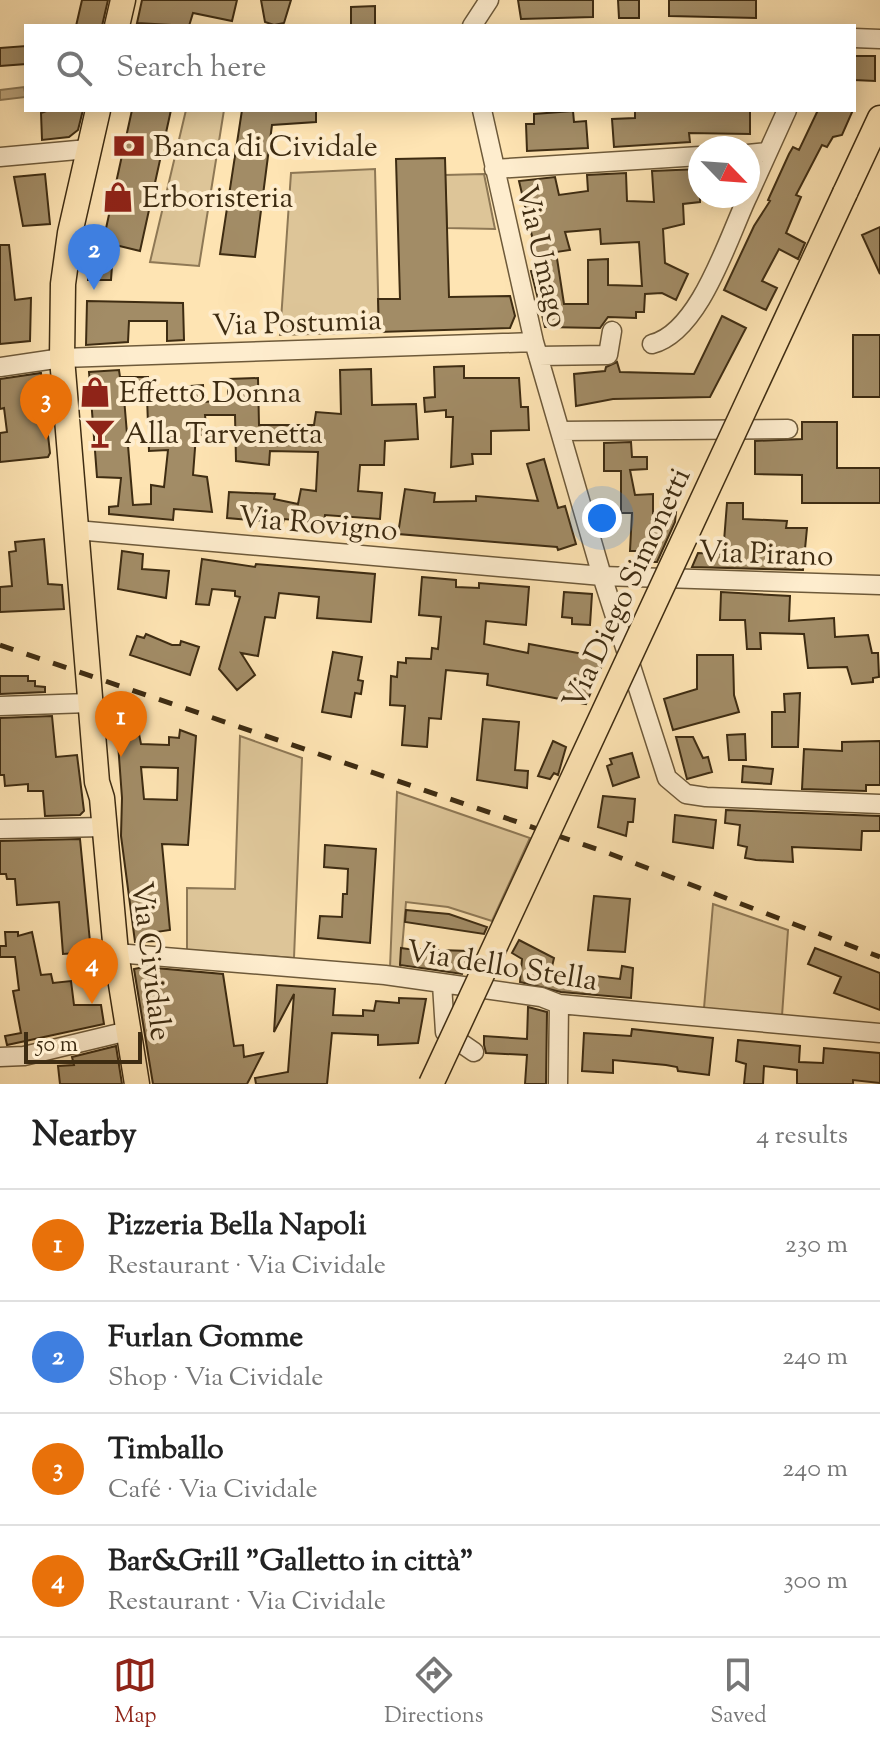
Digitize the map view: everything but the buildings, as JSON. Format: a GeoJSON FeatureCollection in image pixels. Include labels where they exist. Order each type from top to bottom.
{"type":"FeatureCollection","features":[{"type":"Feature","properties":{"kind":"main road"},"geometry":{"type":"LineString","coordinates":[[117,24],[123,0]]}},
{"type":"Feature","properties":{"kind":"main road","name":"Via Cividale"},"geometry":{"type":"LineString","coordinates":[[97,112],[63,284],[62,358],[97,782],[102,798],[116,953],[137,1084]]}},
{"type":"Feature","properties":{"kind":"main road","name":"Via Diego Simonetti"},"geometry":{"type":"LineString","coordinates":[[431,1084],[880,118]]}},
{"type":"Feature","properties":{"kind":"main road","name":"Via Cividale"},"geometry":{"type":"LineString","coordinates":[[77,540],[87,570],[106,782],[102,798]]}},
{"type":"Feature","properties":{"kind":"street"},"geometry":{"type":"LineString","coordinates":[[472,24],[473,0]]}},
{"type":"Feature","properties":{"kind":"street"},"geometry":{"type":"LineString","coordinates":[[473,24],[489,0]]}},
{"type":"Feature","properties":{"kind":"street"},"geometry":{"type":"LineString","coordinates":[[856,38],[880,39]]}},
{"type":"Feature","properties":{"kind":"street","name":"Via Umago"},"geometry":{"type":"LineString","coordinates":[[482,112],[536,349],[602,576],[664,773],[679,790],[706,797],[880,804]]}},
{"type":"Feature","properties":{"kind":"street"},"geometry":{"type":"LineString","coordinates":[[760,170],[786,112]]}},
{"type":"Feature","properties":{"kind":"street"},"geometry":{"type":"LineString","coordinates":[[0,157],[88,149]]}},
{"type":"Feature","properties":{"kind":"street"},"geometry":{"type":"LineString","coordinates":[[760,153],[768,152]]}},
{"type":"Feature","properties":{"kind":"street","name":"Via Umago"},"geometry":{"type":"LineString","coordinates":[[494,169],[688,157]]}},
{"type":"Feature","properties":{"kind":"street"},"geometry":{"type":"LineString","coordinates":[[652,344],[665,341],[688,318],[742,208]]}},
{"type":"Feature","properties":{"kind":"street","name":"Via Umago"},"geometry":{"type":"LineString","coordinates":[[536,349],[608,355],[612,331]]}},
{"type":"Feature","properties":{"kind":"street","name":"Via Postumia"},"geometry":{"type":"LineString","coordinates":[[0,367],[62,358],[536,349]]}},
{"type":"Feature","properties":{"kind":"street"},"geometry":{"type":"LineString","coordinates":[[560,431],[788,429]]}},
{"type":"Feature","properties":{"kind":"street","name":"Via Rovigno"},"geometry":{"type":"LineString","coordinates":[[77,540],[602,576]]}},
{"type":"Feature","properties":{"kind":"street","name":"Via Pirano"},"geometry":{"type":"LineString","coordinates":[[602,576],[880,585]]}},
{"type":"Feature","properties":{"kind":"street"},"geometry":{"type":"LineString","coordinates":[[0,706],[89,703]]}},
{"type":"Feature","properties":{"kind":"street"},"geometry":{"type":"LineString","coordinates":[[0,829],[105,827]]}},
{"type":"Feature","properties":{"kind":"street","name":"Via dello Stella"},"geometry":{"type":"LineString","coordinates":[[116,953],[385,975],[541,997],[559,1004],[880,1033]]}},
{"type":"Feature","properties":{"kind":"street"},"geometry":{"type":"LineString","coordinates":[[442,984],[445,1032],[474,1052]]}},
{"type":"Feature","properties":{"kind":"street"},"geometry":{"type":"LineString","coordinates":[[558,1084],[559,1004]]}},
{"type":"Feature","properties":{"kind":"street"},"geometry":{"type":"LineString","coordinates":[[0,1057],[24,1056],[128,1031]]}},
{"type":"Feature","properties":{"kind":"shaded area"},"geometry":{"type":"Polygon","coordinates":[[[24,87],[24,97],[0,100],[0,90],[24,87]]]}},
{"type":"Feature","properties":{"kind":"shaded area"},"geometry":{"type":"Polygon","coordinates":[[[186,112],[224,112],[199,266],[150,262],[186,112]]]}},
{"type":"Feature","properties":{"kind":"shaded area"},"geometry":{"type":"Polygon","coordinates":[[[375,169],[379,332],[280,335],[291,173],[375,169]]]}},
{"type":"Feature","properties":{"kind":"shaded area"},"geometry":{"type":"Polygon","coordinates":[[[484,174],[495,229],[447,228],[445,175],[484,174]]]}},
{"type":"Feature","properties":{"kind":"shaded area"},"geometry":{"type":"Polygon","coordinates":[[[240,736],[302,758],[294,958],[187,950],[187,888],[235,889],[240,736]]]}},
{"type":"Feature","properties":{"kind":"shaded area"},"geometry":{"type":"Polygon","coordinates":[[[397,792],[530,838],[492,921],[448,907],[406,902],[400,972],[390,968],[397,792]]]}},
{"type":"Feature","properties":{"kind":"shaded area"},"geometry":{"type":"Polygon","coordinates":[[[713,904],[788,930],[782,1016],[704,1008],[713,904]]]}},
{"type":"Feature","properties":{"kind":"railway"},"geometry":{"type":"LineString","coordinates":[[0,645],[608,853],[880,957]]}},
{"type":"Feature","properties":{"kind":"place","name":"Banca di Cividale"},"geometry":{"type":"Point","coordinates":[129,146]}},
{"type":"Feature","properties":{"kind":"place","name":"Erboristeria"},"geometry":{"type":"Point","coordinates":[118,197]}},
{"type":"Feature","properties":{"kind":"place","name":"Furlan Gomme"},"geometry":{"type":"Point","coordinates":[94,290]}},
{"type":"Feature","properties":{"kind":"place","name":"Effetto Donna"},"geometry":{"type":"Point","coordinates":[95,392]}},
{"type":"Feature","properties":{"kind":"place","name":"Alla Tarvenetta"},"geometry":{"type":"Point","coordinates":[100,433]}},
{"type":"Feature","properties":{"kind":"place","name":"Timballo"},"geometry":{"type":"Point","coordinates":[46,440]}},
{"type":"Feature","properties":{"kind":"place","name":"Pizzeria Bella Napoli"},"geometry":{"type":"Point","coordinates":[121,757]}},
{"type":"Feature","properties":{"kind":"place","name":"Bar&Grill \"Galletto in città\""},"geometry":{"type":"Point","coordinates":[92,1004]}}]}
